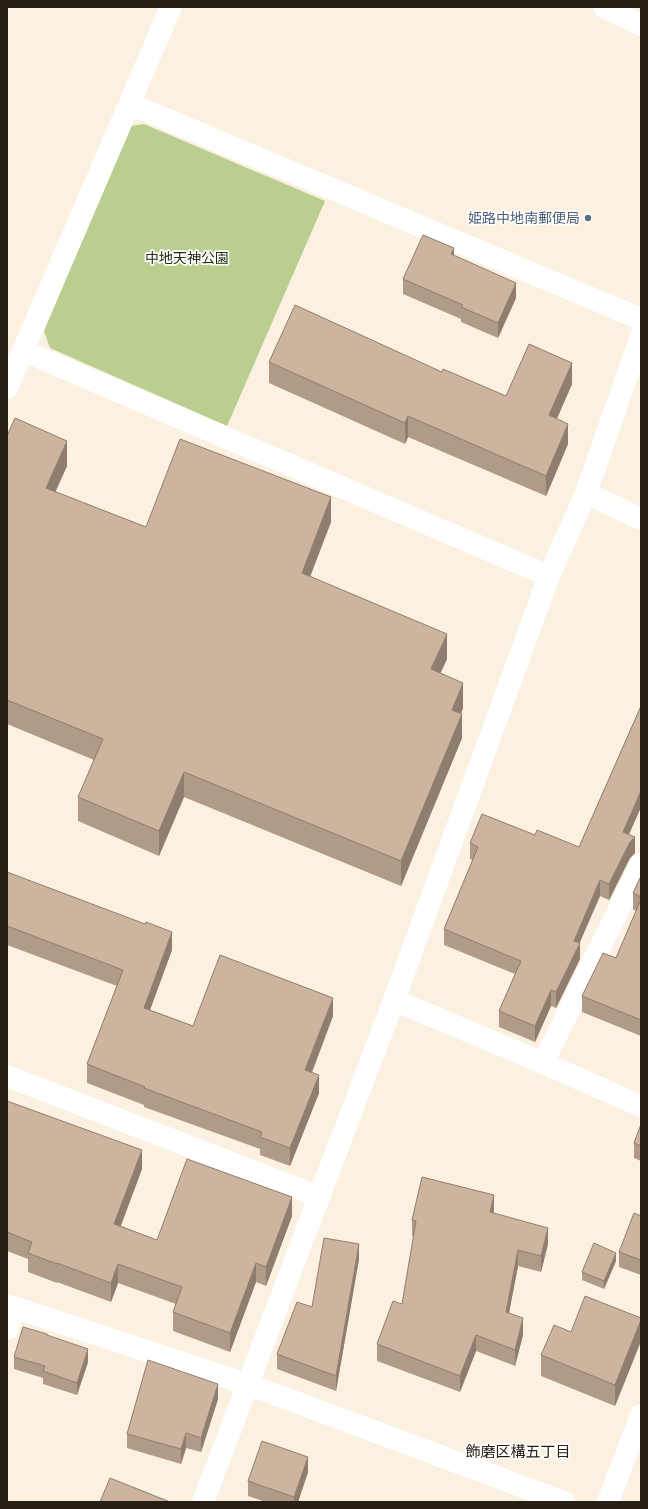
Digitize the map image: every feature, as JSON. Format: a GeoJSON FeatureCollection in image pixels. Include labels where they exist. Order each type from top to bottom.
{"type":"FeatureCollection","features":[{"type":"Feature","properties":{"kind":"street"},"geometry":{"type":"LineString","coordinates":[[7,388],[171,7]]}},
{"type":"Feature","properties":{"kind":"street"},"geometry":{"type":"LineString","coordinates":[[604,7],[641,24]]}},
{"type":"Feature","properties":{"kind":"street"},"geometry":{"type":"LineString","coordinates":[[130,104],[641,319]]}},
{"type":"Feature","properties":{"kind":"street"},"geometry":{"type":"LineString","coordinates":[[203,1502],[394,1000],[549,576],[586,493],[641,336]]}},
{"type":"Feature","properties":{"kind":"street"},"geometry":{"type":"LineString","coordinates":[[24,351],[549,576]]}},
{"type":"Feature","properties":{"kind":"street"},"geometry":{"type":"LineString","coordinates":[[586,493],[641,519]]}},
{"type":"Feature","properties":{"kind":"street"},"geometry":{"type":"LineString","coordinates":[[543,1063],[641,864]]}},
{"type":"Feature","properties":{"kind":"street"},"geometry":{"type":"LineString","coordinates":[[394,1000],[641,1106]]}},
{"type":"Feature","properties":{"kind":"street"},"geometry":{"type":"LineString","coordinates":[[7,1076],[320,1197]]}},
{"type":"Feature","properties":{"kind":"street"},"geometry":{"type":"LineString","coordinates":[[7,1330],[11,1306],[247,1384],[564,1502]]}},
{"type":"Feature","properties":{"kind":"street"},"geometry":{"type":"LineString","coordinates":[[608,1502],[641,1415]]}},
{"type":"Feature","properties":{"kind":"green space","name":"中地天神公園"},"geometry":{"type":"Polygon","coordinates":[[[144,124],[325,201],[227,426],[50,348],[44,331],[131,126],[144,124]]]}},
{"type":"Feature","properties":{"kind":"building"},"geometry":{"type":"Polygon","coordinates":[[[423,235],[454,248],[451,254],[516,283],[498,323],[461,307],[463,305],[403,279],[423,235]]]}},
{"type":"Feature","properties":{"kind":"building"},"geometry":{"type":"Polygon","coordinates":[[[295,305],[442,372],[443,369],[506,396],[529,344],[572,363],[549,415],[568,424],[546,476],[408,416],[405,423],[269,362],[295,305]]]}},
{"type":"Feature","properties":{"kind":"building"},"geometry":{"type":"Polygon","coordinates":[[[15,418],[67,441],[46,488],[146,527],[180,439],[331,497],[302,573],[447,634],[431,669],[463,683],[452,710],[462,714],[401,861],[184,772],[159,831],[78,797],[103,739],[7,700],[7,436],[15,418]]]}},
{"type":"Feature","properties":{"kind":"building"},"geometry":{"type":"Polygon","coordinates":[[[641,706],[641,791],[623,832],[635,837],[630,842],[609,884],[600,880],[574,941],[580,943],[556,992],[551,990],[535,1026],[499,1011],[521,961],[444,929],[478,847],[470,843],[482,814],[535,835],[537,830],[579,847],[641,706]]]}},
{"type":"Feature","properties":{"kind":"building"},"geometry":{"type":"Polygon","coordinates":[[[7,872],[145,924],[146,922],[172,932],[144,1008],[193,1026],[220,955],[333,998],[305,1070],[319,1075],[290,1148],[260,1137],[262,1132],[144,1088],[145,1087],[87,1064],[123,970],[7,926],[7,872]]]}},
{"type":"Feature","properties":{"kind":"building"},"geometry":{"type":"Polygon","coordinates":[[[641,876],[641,897],[633,893],[641,876]]]}},
{"type":"Feature","properties":{"kind":"building"},"geometry":{"type":"Polygon","coordinates":[[[641,899],[641,1020],[582,996],[603,953],[616,958],[641,899]]]}},
{"type":"Feature","properties":{"kind":"building"},"geometry":{"type":"Polygon","coordinates":[[[7,1101],[142,1150],[114,1224],[157,1240],[187,1159],[292,1197],[266,1267],[256,1263],[230,1333],[173,1312],[182,1287],[118,1264],[111,1283],[28,1253],[32,1242],[7,1232],[7,1101]]]}},
{"type":"Feature","properties":{"kind":"building"},"geometry":{"type":"Polygon","coordinates":[[[641,1124],[641,1146],[634,1143],[641,1124]]]}},
{"type":"Feature","properties":{"kind":"building"},"geometry":{"type":"Polygon","coordinates":[[[422,1177],[494,1195],[490,1212],[548,1228],[541,1256],[518,1250],[506,1312],[523,1318],[515,1350],[476,1335],[460,1376],[377,1344],[393,1301],[402,1304],[416,1221],[412,1220],[422,1177]]]}},
{"type":"Feature","properties":{"kind":"building"},"geometry":{"type":"Polygon","coordinates":[[[634,1213],[641,1216],[641,1260],[619,1252],[634,1213]]]}},
{"type":"Feature","properties":{"kind":"building"},"geometry":{"type":"Polygon","coordinates":[[[324,1238],[359,1244],[336,1376],[277,1354],[297,1302],[312,1307],[324,1238]]]}},
{"type":"Feature","properties":{"kind":"building"},"geometry":{"type":"Polygon","coordinates":[[[594,1243],[616,1253],[604,1281],[582,1272],[594,1243]]]}},
{"type":"Feature","properties":{"kind":"building"},"geometry":{"type":"Polygon","coordinates":[[[585,1296],[641,1318],[615,1385],[541,1355],[554,1325],[571,1332],[585,1296]]]}},
{"type":"Feature","properties":{"kind":"building"},"geometry":{"type":"Polygon","coordinates":[[[23,1327],[88,1349],[77,1383],[43,1371],[45,1366],[14,1357],[23,1327]]]}},
{"type":"Feature","properties":{"kind":"building"},"geometry":{"type":"Polygon","coordinates":[[[148,1360],[218,1384],[201,1438],[186,1433],[181,1449],[127,1434],[148,1360]]]}},
{"type":"Feature","properties":{"kind":"building"},"geometry":{"type":"Polygon","coordinates":[[[262,1441],[308,1457],[294,1497],[248,1481],[262,1441]]]}},
{"type":"Feature","properties":{"kind":"building"},"geometry":{"type":"Polygon","coordinates":[[[110,1478],[170,1502],[100,1502],[110,1478]]]}},
{"type":"Feature","properties":{"kind":"place","name":"姫路中地南郵便局"},"geometry":{"type":"Point","coordinates":[588,218]}},
{"type":"Feature","properties":{"kind":"district","name":"飾磨区構五丁目"},"geometry":{"type":"Point","coordinates":[518,1452]}}]}
